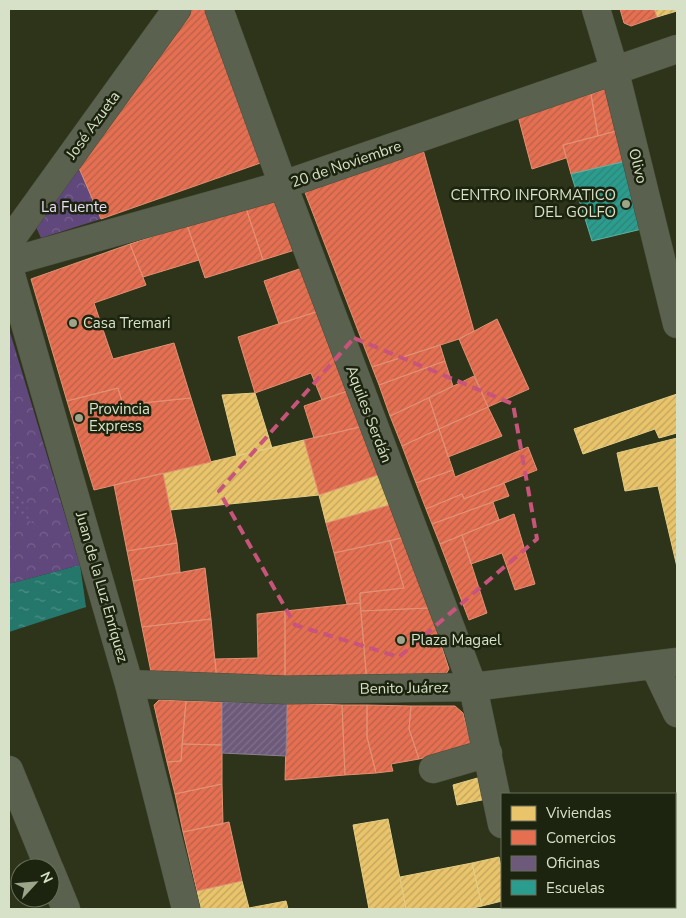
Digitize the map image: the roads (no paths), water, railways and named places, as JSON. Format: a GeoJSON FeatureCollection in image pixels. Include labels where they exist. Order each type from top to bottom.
{"type":"FeatureCollection","features":[{"type":"Feature","properties":{"kind":"street","name":"José Azueta"},"geometry":{"type":"LineString","coordinates":[[9,242],[177,9]]}},
{"type":"Feature","properties":{"kind":"street","name":"Aquiles Serdán"},"geometry":{"type":"LineString","coordinates":[[219,9],[282,186],[473,687],[501,819]]}},
{"type":"Feature","properties":{"kind":"street","name":"Olivo"},"geometry":{"type":"LineString","coordinates":[[596,9],[615,72],[677,324]]}},
{"type":"Feature","properties":{"kind":"street","name":"20 de Noviembre"},"geometry":{"type":"LineString","coordinates":[[9,262],[282,186],[677,49]]}},
{"type":"Feature","properties":{"kind":"street","name":"Juan de la Luz Enríquez"},"geometry":{"type":"LineString","coordinates":[[9,268],[15,313],[130,684],[186,909]]}},
{"type":"Feature","properties":{"kind":"street","name":"Benito Juárez"},"geometry":{"type":"LineString","coordinates":[[130,684],[287,690],[473,687],[666,664]]}},
{"type":"Feature","properties":{"kind":"street"},"geometry":{"type":"LineString","coordinates":[[666,664],[677,713]]}},
{"type":"Feature","properties":{"kind":"street"},"geometry":{"type":"LineString","coordinates":[[433,769],[488,753]]}},
{"type":"Feature","properties":{"kind":"street"},"geometry":{"type":"LineString","coordinates":[[9,770],[45,858]]}},
{"type":"Feature","properties":{"kind":"street"},"geometry":{"type":"LineString","coordinates":[[60,894],[66,909]]}},
{"type":"Feature","properties":{"kind":"water"},"geometry":{"type":"Polygon","coordinates":[[[80,565],[86,607],[9,632],[9,584],[80,565]]]}},
{"type":"Feature","properties":{"kind":"place","name":"CENTRO INFORMATICO DEL GOLFO"},"geometry":{"type":"Point","coordinates":[626,204]}},
{"type":"Feature","properties":{"kind":"place","name":"Casa Tremari"},"geometry":{"type":"Point","coordinates":[73,323]}},
{"type":"Feature","properties":{"kind":"place","name":"Provincia Express"},"geometry":{"type":"Point","coordinates":[79,418]}},
{"type":"Feature","properties":{"kind":"place","name":"Plaza Magael"},"geometry":{"type":"Point","coordinates":[401,640]}},
{"type":"Feature","properties":{"kind":"park label","name":"La Fuente"},"geometry":{"type":"Point","coordinates":[74,207]}}]}
